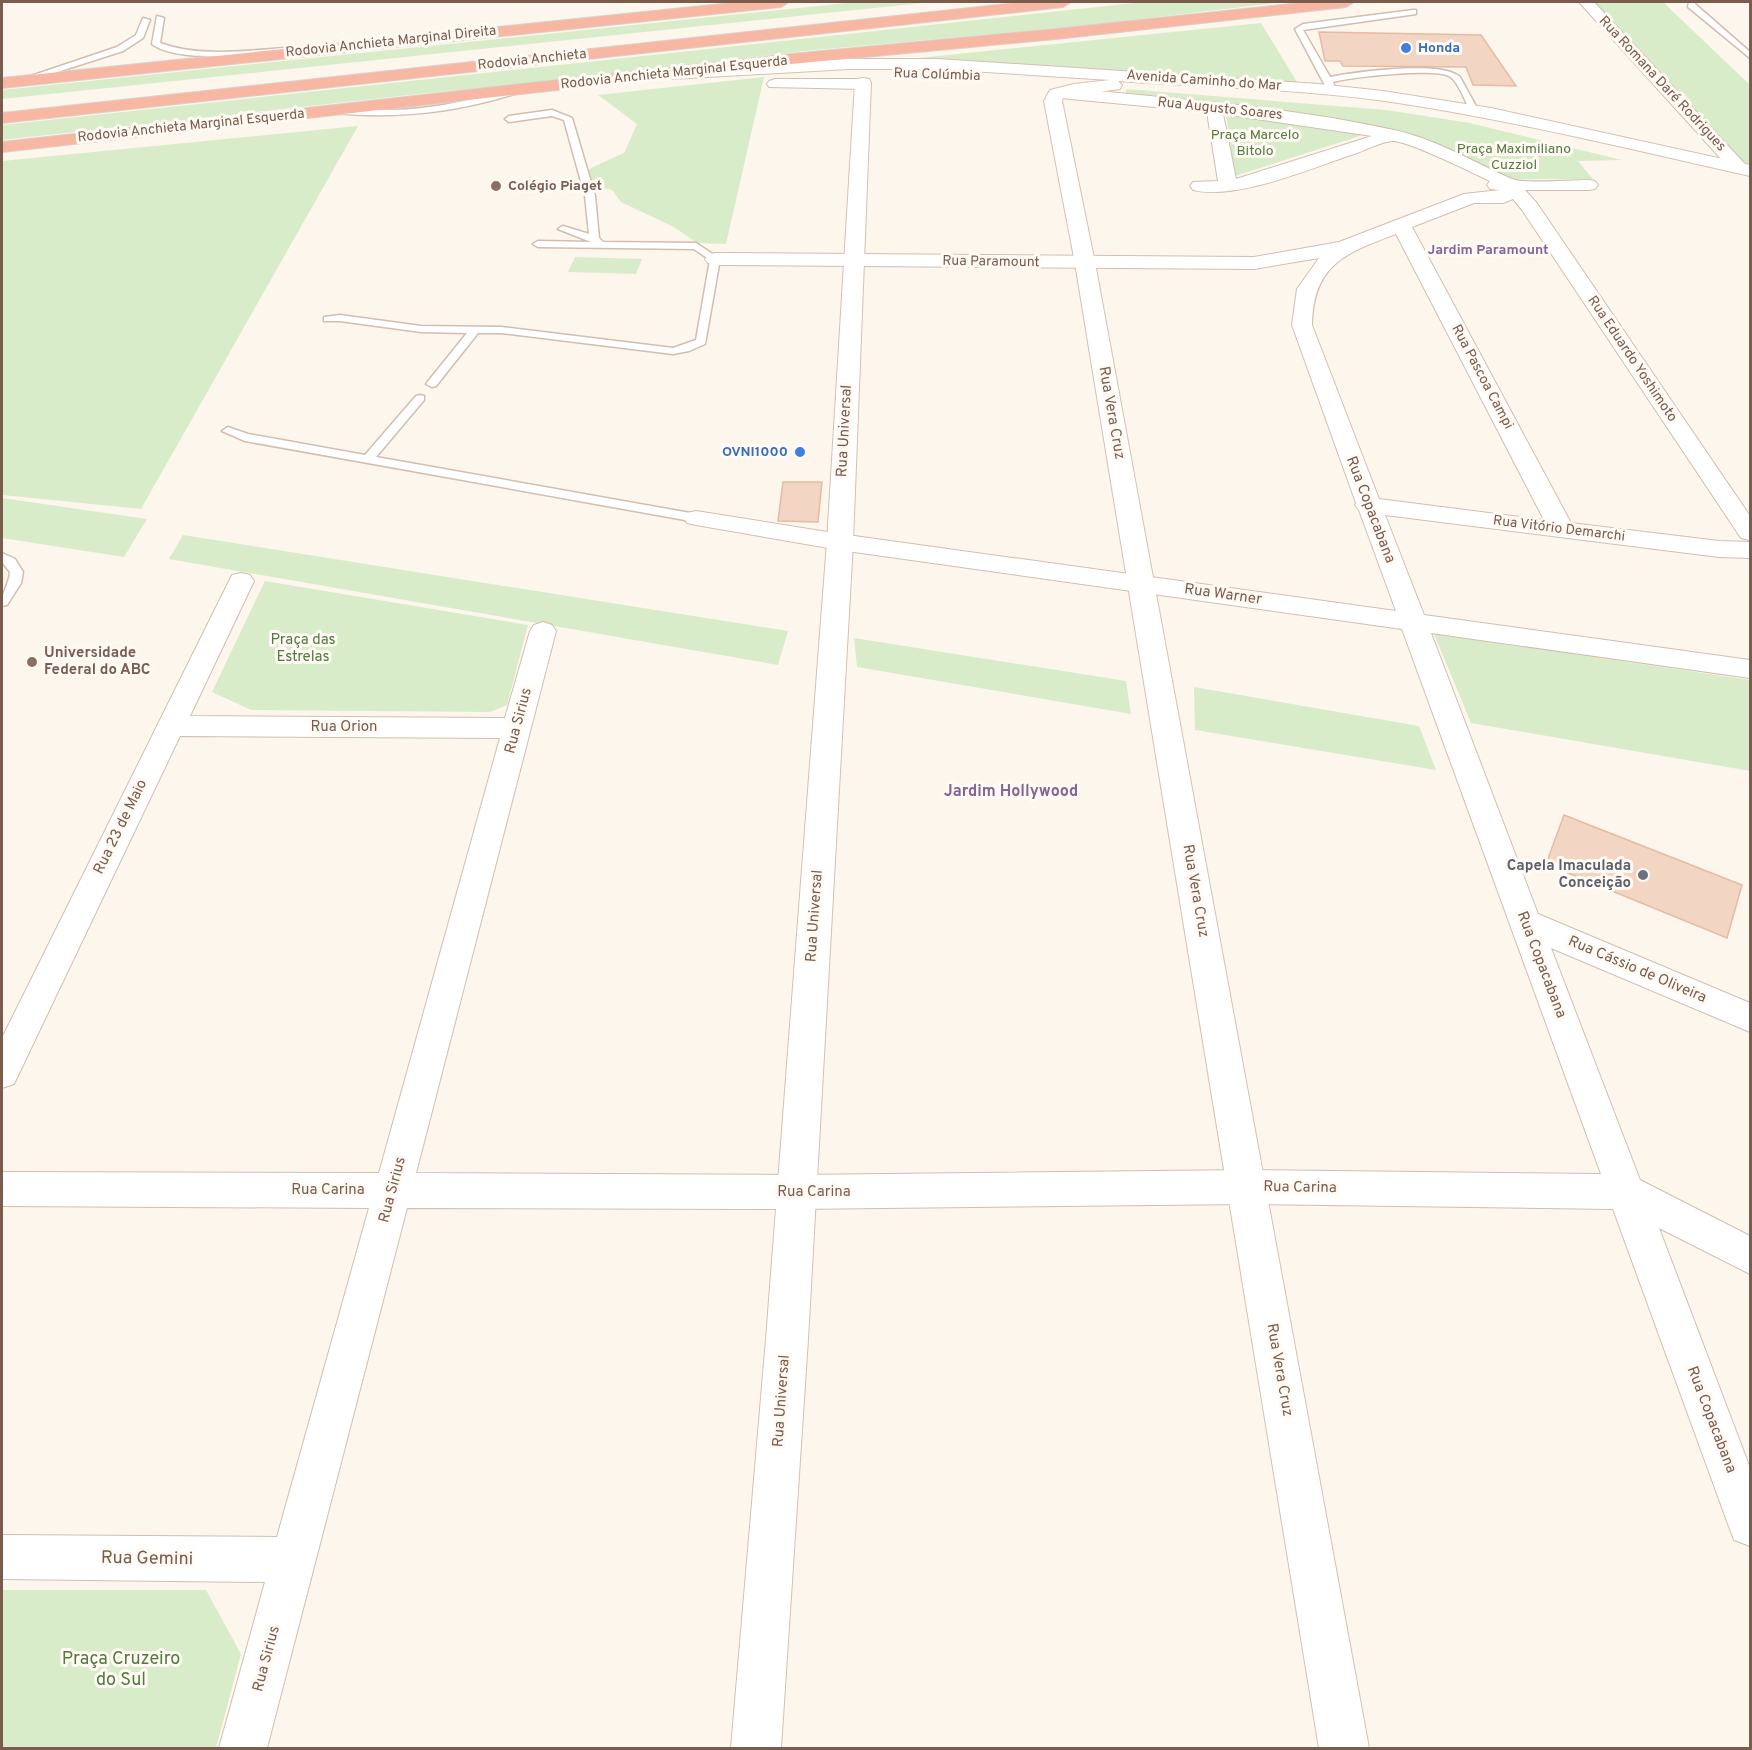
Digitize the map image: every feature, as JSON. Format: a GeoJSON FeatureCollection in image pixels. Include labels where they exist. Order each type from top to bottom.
{"type":"FeatureCollection","features":[{"type":"Feature","properties":{"kind":"highway","name":"Rodovia Anchieta Marginal Direita"},"geometry":{"type":"LineString","coordinates":[[2,83],[781,2]]}},
{"type":"Feature","properties":{"kind":"highway","name":"Rodovia Anchieta"},"geometry":{"type":"LineString","coordinates":[[2,106],[992,2]]}},
{"type":"Feature","properties":{"kind":"highway","name":"Rodovia Anchieta"},"geometry":{"type":"LineString","coordinates":[[2,118],[1063,2]]}},
{"type":"Feature","properties":{"kind":"highway","name":"Rodovia Anchieta Marginal Esquerda"},"geometry":{"type":"LineString","coordinates":[[2,147],[332,110],[513,98],[650,75],[1346,2]]}},
{"type":"Feature","properties":{"kind":"street","name":"Rua Romana Daré Rodrigues"},"geometry":{"type":"LineString","coordinates":[[1586,2],[1744,169]]}},
{"type":"Feature","properties":{"kind":"street","name":"Avenida Caminho do Mar"},"geometry":{"type":"LineString","coordinates":[[650,75],[849,64],[930,64],[1330,85],[1474,110],[1744,169]]}},
{"type":"Feature","properties":{"kind":"street"},"geometry":{"type":"LineString","coordinates":[[722,72],[830,73],[851,76],[863,84]]}},
{"type":"Feature","properties":{"kind":"street","name":"Rua Colúmbia"},"geometry":{"type":"LineString","coordinates":[[863,84],[873,76],[897,72],[1114,85]]}},
{"type":"Feature","properties":{"kind":"street","name":"Rua Colúmbia"},"geometry":{"type":"LineString","coordinates":[[1014,79],[1039,86],[1056,94]]}},
{"type":"Feature","properties":{"kind":"street"},"geometry":{"type":"LineString","coordinates":[[775,84],[863,84]]}},
{"type":"Feature","properties":{"kind":"street","name":"Rua Universal"},"geometry":{"type":"LineString","coordinates":[[756,1749],[840,542],[863,84]]}},
{"type":"Feature","properties":{"kind":"street","name":"Avenida Caminho do Mar"},"geometry":{"type":"LineString","coordinates":[[1114,85],[1283,96],[1417,110],[1558,137],[1750,182]]}},
{"type":"Feature","properties":{"kind":"street"},"geometry":{"type":"LineString","coordinates":[[1056,94],[1074,88],[1114,85]]}},
{"type":"Feature","properties":{"kind":"street","name":"Rua Augusto Soares"},"geometry":{"type":"LineString","coordinates":[[1056,94],[1078,94],[1240,110],[1329,123],[1394,135],[1434,149],[1511,186],[1588,185]]}},
{"type":"Feature","properties":{"kind":"street","name":"Rua Vera Cruz"},"geometry":{"type":"LineString","coordinates":[[1056,94],[1053,101],[1085,264],[1344,1749]]}},
{"type":"Feature","properties":{"kind":"street"},"geometry":{"type":"LineString","coordinates":[[1215,113],[1228,186]]}},
{"type":"Feature","properties":{"kind":"street"},"geometry":{"type":"LineString","coordinates":[[1199,186],[1228,186],[1264,178],[1394,135]]}},
{"type":"Feature","properties":{"kind":"street","name":"Rua Paramount"},"geometry":{"type":"LineString","coordinates":[[1267,262],[1344,247],[1471,198],[1503,197],[1507,195],[1511,186]]}},
{"type":"Feature","properties":{"kind":"street","name":"Rua Eduardo Yoshimoto"},"geometry":{"type":"LineString","coordinates":[[1511,186],[1529,206],[1750,533]]}},
{"type":"Feature","properties":{"kind":"street","name":"Rua Pascoa Campi"},"geometry":{"type":"LineString","coordinates":[[1401,225],[1562,530]]}},
{"type":"Feature","properties":{"kind":"street","name":"Rua Copacabana"},"geometry":{"type":"LineString","coordinates":[[1344,247],[1320,268],[1307,287],[1302,303],[1302,325],[1367,505],[1750,1524]]}},
{"type":"Feature","properties":{"kind":"street","name":"Rua Paramount"},"geometry":{"type":"LineString","coordinates":[[715,259],[1085,264],[1267,262],[1320,268]]}},
{"type":"Feature","properties":{"kind":"street","name":"Rua Vitório Demarchi"},"geometry":{"type":"LineString","coordinates":[[1367,505],[1719,549],[1750,550]]}},
{"type":"Feature","properties":{"kind":"street","name":"Rua Warner"},"geometry":{"type":"LineString","coordinates":[[696,519],[840,542],[1750,669]]}},
{"type":"Feature","properties":{"kind":"street","name":"Rua 23 de Maio"},"geometry":{"type":"LineString","coordinates":[[2,1073],[241,581]]}},
{"type":"Feature","properties":{"kind":"street","name":"Rua Sirius"},"geometry":{"type":"LineString","coordinates":[[243,1749],[543,631]]}},
{"type":"Feature","properties":{"kind":"street","name":"Rua Orion"},"geometry":{"type":"LineString","coordinates":[[171,726],[517,728]]}},
{"type":"Feature","properties":{"kind":"street","name":"Rua Cássio de Oliveira"},"geometry":{"type":"LineString","coordinates":[[1524,922],[1750,1018]]}},
{"type":"Feature","properties":{"kind":"street","name":"Rua Carina"},"geometry":{"type":"LineString","coordinates":[[2,1189],[796,1192],[1247,1187],[1626,1192]]}},
{"type":"Feature","properties":{"kind":"street"},"geometry":{"type":"LineString","coordinates":[[1626,1192],[1750,1256]]}},
{"type":"Feature","properties":{"kind":"street","name":"Rua Gemini"},"geometry":{"type":"LineString","coordinates":[[2,1557],[294,1560]]}},
{"type":"Feature","properties":{"kind":"lane"},"geometry":{"type":"LineString","coordinates":[[1692,2],[1691,5],[1750,56]]}},
{"type":"Feature","properties":{"kind":"lane"},"geometry":{"type":"LineString","coordinates":[[1413,12],[1303,26],[1299,29],[1330,85],[1372,71],[1443,72],[1457,79],[1474,110]]}},
{"type":"Feature","properties":{"kind":"lane"},"geometry":{"type":"LineString","coordinates":[[159,18],[156,44],[171,49],[214,52],[352,46]]}},
{"type":"Feature","properties":{"kind":"lane"},"geometry":{"type":"LineString","coordinates":[[21,81],[120,49],[140,36],[146,20]]}},
{"type":"Feature","properties":{"kind":"lane"},"geometry":{"type":"LineString","coordinates":[[332,110],[385,114],[465,110],[513,98],[536,115]]}},
{"type":"Feature","properties":{"kind":"lane"},"geometry":{"type":"LineString","coordinates":[[509,119],[552,113],[568,118],[590,196],[598,242]]}},
{"type":"Feature","properties":{"kind":"lane"},"geometry":{"type":"LineString","coordinates":[[563,229],[598,242]]}},
{"type":"Feature","properties":{"kind":"lane"},"geometry":{"type":"LineString","coordinates":[[328,319],[340,318],[421,329],[501,330],[660,350],[685,350],[701,342],[715,259],[696,246],[598,242],[538,244]]}},
{"type":"Feature","properties":{"kind":"lane"},"geometry":{"type":"LineString","coordinates":[[432,384],[474,330]]}},
{"type":"Feature","properties":{"kind":"lane"},"geometry":{"type":"LineString","coordinates":[[368,460],[420,398]]}},
{"type":"Feature","properties":{"kind":"lane"},"geometry":{"type":"LineString","coordinates":[[228,431],[245,437],[696,519]]}},
{"type":"Feature","properties":{"kind":"lane"},"geometry":{"type":"LineString","coordinates":[[2,557],[15,566],[17,578],[2,602]]}},
{"type":"Feature","properties":{"kind":"green space"},"geometry":{"type":"Polygon","coordinates":[[[857,2],[932,2],[2,99],[2,90],[857,2]]]}},
{"type":"Feature","properties":{"kind":"green space"},"geometry":{"type":"Polygon","coordinates":[[[1144,2],[1284,2],[1082,26],[804,51],[590,77],[2,140],[2,125],[1144,2]]]}},
{"type":"Feature","properties":{"kind":"green space"},"geometry":{"type":"Polygon","coordinates":[[[1594,2],[1663,2],[1750,85],[1750,168],[1594,2]]]}},
{"type":"Feature","properties":{"kind":"green space"},"geometry":{"type":"Polygon","coordinates":[[[1261,23],[1299,85],[919,58],[1261,23]]]}},
{"type":"Feature","properties":{"kind":"green space"},"geometry":{"type":"Polygon","coordinates":[[[764,77],[726,244],[697,243],[674,227],[621,202],[612,190],[598,186],[580,176],[593,167],[624,153],[637,124],[598,95],[764,77]]]}},
{"type":"Feature","properties":{"kind":"green space","name":"Praça Maximiliano Cuzziol"},"geometry":{"type":"Polygon","coordinates":[[[1126,89],[1386,110],[1470,123],[1622,160],[1578,161],[1593,179],[1511,179],[1429,142],[1126,94],[1126,89]]]}},
{"type":"Feature","properties":{"kind":"green space","name":"Praça Marcelo Bitolo"},"geometry":{"type":"Polygon","coordinates":[[[1226,114],[1363,135],[1235,176],[1226,114]]]}},
{"type":"Feature","properties":{"kind":"green space"},"geometry":{"type":"Polygon","coordinates":[[[358,126],[141,509],[2,495],[2,161],[358,126]]]}},
{"type":"Feature","properties":{"kind":"green space"},"geometry":{"type":"Polygon","coordinates":[[[575,257],[642,259],[636,274],[568,272],[575,257]]]}},
{"type":"Feature","properties":{"kind":"green space"},"geometry":{"type":"Polygon","coordinates":[[[2,498],[147,519],[124,557],[2,538],[2,498]]]}},
{"type":"Feature","properties":{"kind":"green space"},"geometry":{"type":"Polygon","coordinates":[[[183,535],[788,631],[778,665],[169,559],[183,535]]]}},
{"type":"Feature","properties":{"kind":"green space","name":"Praça das Estrelas"},"geometry":{"type":"Polygon","coordinates":[[[265,581],[528,625],[507,705],[490,712],[251,710],[212,692],[265,581]]]}},
{"type":"Feature","properties":{"kind":"green space"},"geometry":{"type":"Polygon","coordinates":[[[1434,634],[1750,680],[1750,771],[1471,723],[1434,634]]]}},
{"type":"Feature","properties":{"kind":"green space"},"geometry":{"type":"Polygon","coordinates":[[[854,638],[1126,681],[1131,714],[857,667],[854,638]]]}},
{"type":"Feature","properties":{"kind":"green space"},"geometry":{"type":"Polygon","coordinates":[[[1194,687],[1419,726],[1436,770],[1195,730],[1194,687]]]}},
{"type":"Feature","properties":{"kind":"green space","name":"Praça Cruzeiro do Sul"},"geometry":{"type":"Polygon","coordinates":[[[2,1590],[206,1590],[241,1654],[216,1748],[2,1748],[2,1590]]]}},
{"type":"Feature","properties":{"kind":"building","name":"Honda"},"geometry":{"type":"Polygon","coordinates":[[[1319,32],[1481,35],[1516,86],[1473,85],[1466,67],[1343,66],[1340,61],[1325,61],[1319,32]]]}},
{"type":"Feature","properties":{"kind":"building"},"geometry":{"type":"Polygon","coordinates":[[[783,482],[822,482],[818,522],[778,521],[783,482]]]}},
{"type":"Feature","properties":{"kind":"building","name":"Capela Imaculada Conceição"},"geometry":{"type":"Polygon","coordinates":[[[1564,815],[1742,885],[1727,938],[1546,864],[1564,815]]]}},
{"type":"Feature","properties":{"kind":"place","name":"Honda"},"geometry":{"type":"Point","coordinates":[1406,48]}},
{"type":"Feature","properties":{"kind":"place","name":"Colégio Piaget"},"geometry":{"type":"Point","coordinates":[496,186]}},
{"type":"Feature","properties":{"kind":"place","name":"OVNI1000"},"geometry":{"type":"Point","coordinates":[800,452]}},
{"type":"Feature","properties":{"kind":"place","name":"Universidade Federal do ABC"},"geometry":{"type":"Point","coordinates":[32,662]}},
{"type":"Feature","properties":{"kind":"place","name":"Capela Imaculada Conceição"},"geometry":{"type":"Point","coordinates":[1643,875]}},
{"type":"Feature","properties":{"kind":"district","name":"Jardim Paramount"},"geometry":{"type":"Point","coordinates":[1488,250]}},
{"type":"Feature","properties":{"kind":"district","name":"Jardim Hollywood"},"geometry":{"type":"Point","coordinates":[1011,792]}}]}
